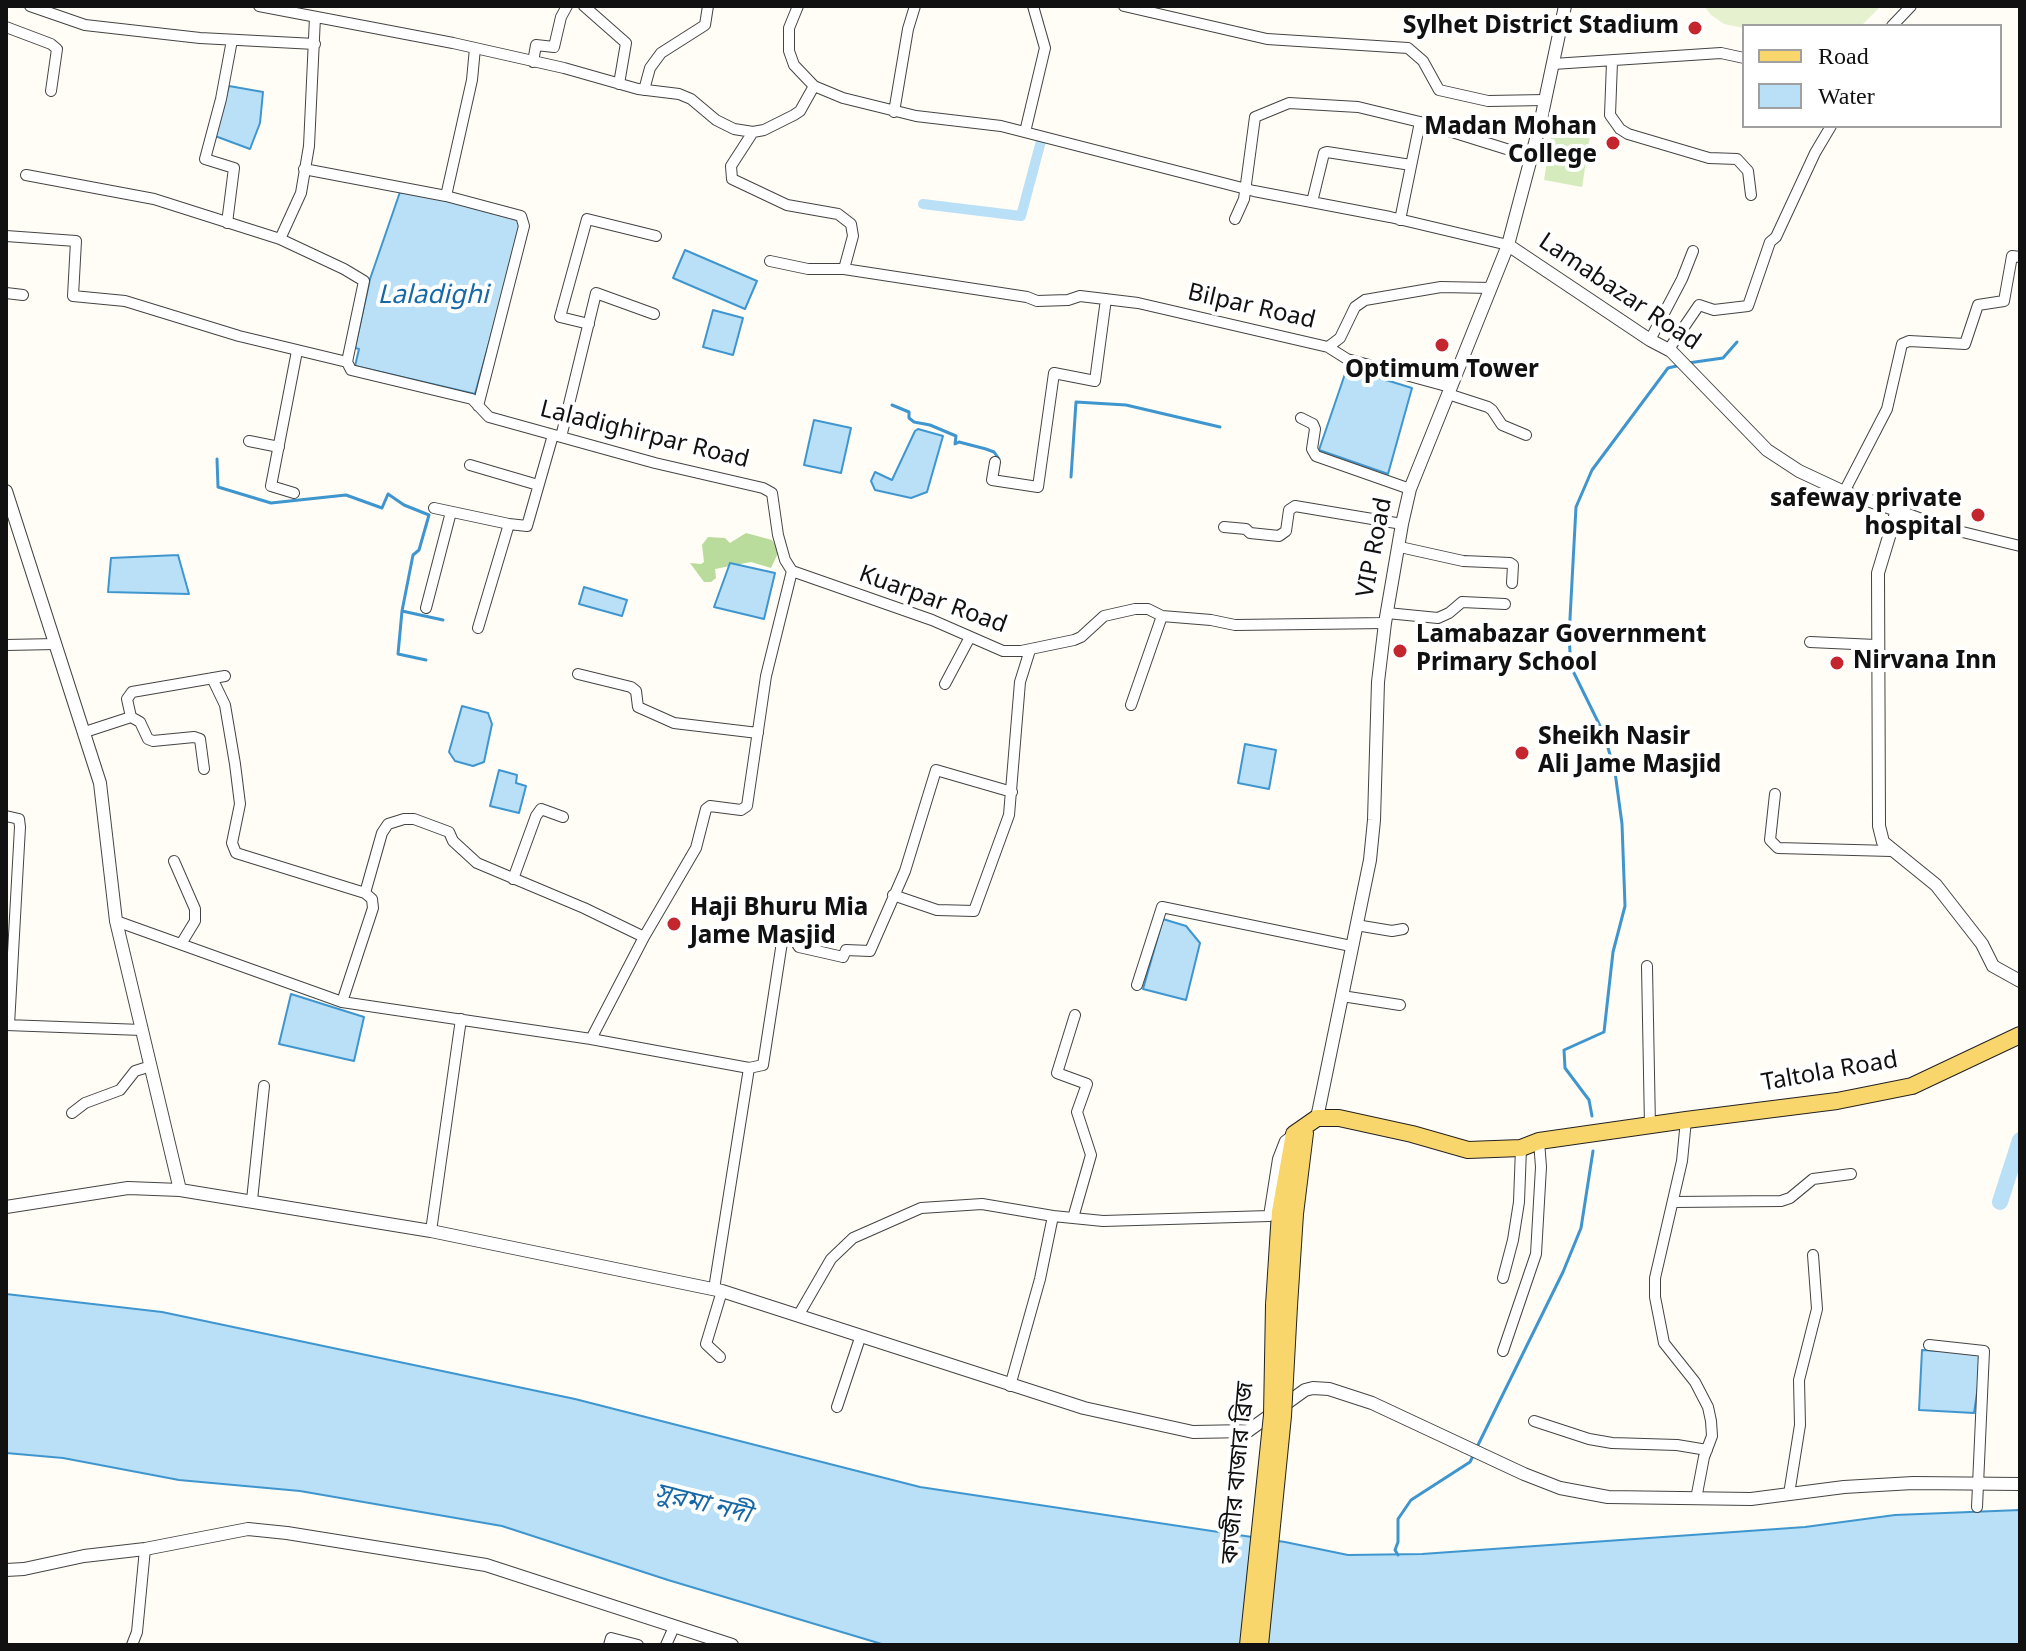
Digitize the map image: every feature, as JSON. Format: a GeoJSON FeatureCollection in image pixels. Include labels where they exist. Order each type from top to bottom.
{"type":"FeatureCollection","features":[{"type":"Feature","properties":{"kind":"main road","name":"Taltola Road"},"geometry":{"type":"LineString","coordinates":[[1306,1125],[1339,1118],[1468,1150],[1521,1148],[1539,1141],[1837,1101],[1912,1086],[2020,1035]]}},
{"type":"Feature","properties":{"kind":"main road"},"geometry":{"type":"LineString","coordinates":[[1260,1645],[1283,1416],[1280,1212],[1306,1125]]}},
{"type":"Feature","properties":{"kind":"main road","name":"কাজীর বাজার ব্রিজ"},"geometry":{"type":"LineString","coordinates":[[1248,1645],[1281,1306]]}},
{"type":"Feature","properties":{"kind":"street"},"geometry":{"type":"LineString","coordinates":[[30,6],[85,25],[232,40],[315,44]]}},
{"type":"Feature","properties":{"kind":"street"},"geometry":{"type":"LineString","coordinates":[[259,6],[475,48],[644,90],[684,95],[716,120],[734,129],[753,132],[794,115],[814,86]]}},
{"type":"Feature","properties":{"kind":"street"},"geometry":{"type":"LineString","coordinates":[[533,62],[536,45],[554,47],[567,6]]}},
{"type":"Feature","properties":{"kind":"street"},"geometry":{"type":"LineString","coordinates":[[584,6],[626,43],[619,84]]}},
{"type":"Feature","properties":{"kind":"street"},"geometry":{"type":"LineString","coordinates":[[644,90],[650,68],[661,53],[705,25],[708,6]]}},
{"type":"Feature","properties":{"kind":"street"},"geometry":{"type":"LineString","coordinates":[[798,6],[789,28],[789,51],[794,65],[814,86],[843,98],[894,112],[1001,126],[1245,189],[1508,245]]}},
{"type":"Feature","properties":{"kind":"street"},"geometry":{"type":"LineString","coordinates":[[894,112],[915,6]]}},
{"type":"Feature","properties":{"kind":"street"},"geometry":{"type":"LineString","coordinates":[[1025,132],[1042,68],[1045,43],[1033,6]]}},
{"type":"Feature","properties":{"kind":"street"},"geometry":{"type":"LineString","coordinates":[[1124,6],[1267,39],[1408,48],[1423,61],[1439,90],[1488,101],[1545,100]]}},
{"type":"Feature","properties":{"kind":"street","name":"VIP Road"},"geometry":{"type":"LineString","coordinates":[[1306,1125],[1342,996],[1373,839],[1376,722],[1386,618],[1410,489],[1508,245],[1532,157],[1565,6]]}},
{"type":"Feature","properties":{"kind":"street"},"geometry":{"type":"LineString","coordinates":[[1894,24],[1911,6]]}},
{"type":"Feature","properties":{"kind":"street"},"geometry":{"type":"LineString","coordinates":[[280,239],[301,193],[312,118],[315,17]]}},
{"type":"Feature","properties":{"kind":"street"},"geometry":{"type":"LineString","coordinates":[[6,27],[57,49],[51,91]]}},
{"type":"Feature","properties":{"kind":"street"},"geometry":{"type":"LineString","coordinates":[[227,223],[234,168],[205,159],[232,40]]}},
{"type":"Feature","properties":{"kind":"street"},"geometry":{"type":"LineString","coordinates":[[446,196],[470,90],[475,48]]}},
{"type":"Feature","properties":{"kind":"street"},"geometry":{"type":"LineString","coordinates":[[1553,64],[1721,53],[1742,58]]}},
{"type":"Feature","properties":{"kind":"street"},"geometry":{"type":"LineString","coordinates":[[1612,62],[1610,115],[1620,129],[1709,158],[1737,159],[1748,171],[1751,195]]}},
{"type":"Feature","properties":{"kind":"street"},"geometry":{"type":"LineString","coordinates":[[1235,219],[1245,189],[1255,117],[1289,103],[1358,107],[1420,122],[1532,157]]}},
{"type":"Feature","properties":{"kind":"street"},"geometry":{"type":"LineString","coordinates":[[1400,220],[1420,122]]}},
{"type":"Feature","properties":{"kind":"street"},"geometry":{"type":"LineString","coordinates":[[1670,350],[1699,305],[1714,310],[1748,306],[1770,242],[1776,237],[1830,128]]}},
{"type":"Feature","properties":{"kind":"street"},"geometry":{"type":"LineString","coordinates":[[753,132],[731,166],[732,179],[787,205],[838,214],[851,224],[853,236],[844,269]]}},
{"type":"Feature","properties":{"kind":"street"},"geometry":{"type":"LineString","coordinates":[[1312,202],[1324,153],[1411,165]]}},
{"type":"Feature","properties":{"kind":"street"},"geometry":{"type":"LineString","coordinates":[[304,169],[446,196],[521,216],[524,226],[478,406]]}},
{"type":"Feature","properties":{"kind":"street"},"geometry":{"type":"LineString","coordinates":[[26,175],[154,199],[280,239],[364,281],[347,362]]}},
{"type":"Feature","properties":{"kind":"street"},"geometry":{"type":"LineString","coordinates":[[589,324],[560,317],[587,219],[656,236]]}},
{"type":"Feature","properties":{"kind":"street","name":"Laladighirpar Road"},"geometry":{"type":"LineString","coordinates":[[6,236],[76,241],[73,296],[125,301],[239,336],[347,362],[351,370],[472,399],[489,417],[763,488],[772,493],[778,535],[785,560],[792,571]]}},
{"type":"Feature","properties":{"kind":"street","name":"Lamabazar Road"},"geometry":{"type":"LineString","coordinates":[[1508,245],[1650,340],[1670,350],[1767,450],[1799,471],[1844,492],[1897,510]]}},
{"type":"Feature","properties":{"kind":"street"},"geometry":{"type":"LineString","coordinates":[[1650,340],[1693,251]]}},
{"type":"Feature","properties":{"kind":"street"},"geometry":{"type":"LineString","coordinates":[[1844,492],[1887,409],[1902,344],[1909,341],[1965,344],[1978,305],[2003,303],[2012,256],[2020,257]]}},
{"type":"Feature","properties":{"kind":"street","name":"Bilpar Road"},"geometry":{"type":"LineString","coordinates":[[770,261],[808,269],[844,269],[1037,301],[1068,300],[1080,296],[1138,303],[1328,347],[1340,338],[1355,307],[1365,300],[1441,287],[1491,288]]}},
{"type":"Feature","properties":{"kind":"street"},"geometry":{"type":"LineString","coordinates":[[6,293],[23,295]]}},
{"type":"Feature","properties":{"kind":"street"},"geometry":{"type":"LineString","coordinates":[[434,508],[526,527],[557,436],[596,293],[654,314]]}},
{"type":"Feature","properties":{"kind":"street"},"geometry":{"type":"LineString","coordinates":[[995,462],[992,480],[1038,487],[1054,373],[1095,381],[1106,299]]}},
{"type":"Feature","properties":{"kind":"street"},"geometry":{"type":"LineString","coordinates":[[1328,347],[1347,359],[1449,390],[1488,407],[1502,425],[1526,435]]}},
{"type":"Feature","properties":{"kind":"street"},"geometry":{"type":"LineString","coordinates":[[294,493],[271,486],[297,351]]}},
{"type":"Feature","properties":{"kind":"street"},"geometry":{"type":"LineString","coordinates":[[1301,418],[1313,424],[1315,429],[1312,449],[1316,456],[1410,489]]}},
{"type":"Feature","properties":{"kind":"street"},"geometry":{"type":"LineString","coordinates":[[249,441],[279,447]]}},
{"type":"Feature","properties":{"kind":"street"},"geometry":{"type":"LineString","coordinates":[[470,465],[538,485]]}},
{"type":"Feature","properties":{"kind":"street"},"geometry":{"type":"LineString","coordinates":[[6,492],[100,783],[116,921],[180,1190]]}},
{"type":"Feature","properties":{"kind":"street"},"geometry":{"type":"LineString","coordinates":[[1224,527],[1279,536],[1286,531],[1291,507],[1402,524]]}},
{"type":"Feature","properties":{"kind":"street"},"geometry":{"type":"LineString","coordinates":[[2020,546],[1946,528],[1897,510],[1878,573],[1876,645],[1879,826],[1883,842],[1936,885],[1982,944],[1993,966],[2020,981]]}},
{"type":"Feature","properties":{"kind":"street"},"geometry":{"type":"LineString","coordinates":[[426,608],[451,512]]}},
{"type":"Feature","properties":{"kind":"street"},"geometry":{"type":"LineString","coordinates":[[478,628],[509,524]]}},
{"type":"Feature","properties":{"kind":"street"},"geometry":{"type":"LineString","coordinates":[[1400,547],[1463,561],[1510,563],[1513,565],[1512,583]]}},
{"type":"Feature","properties":{"kind":"street"},"geometry":{"type":"LineString","coordinates":[[591,1039],[644,937],[696,848],[706,809],[710,806],[741,810],[747,806],[766,676],[792,571]]}},
{"type":"Feature","properties":{"kind":"street","name":"Kuarpar Road"},"geometry":{"type":"LineString","coordinates":[[792,571],[932,620],[994,649],[1030,650],[1081,637],[1097,620],[1113,613],[1148,609],[1162,616],[1235,625],[1438,618],[1462,602],[1505,604]]}},
{"type":"Feature","properties":{"kind":"street"},"geometry":{"type":"LineString","coordinates":[[1131,705],[1162,616]]}},
{"type":"Feature","properties":{"kind":"street"},"geometry":{"type":"LineString","coordinates":[[945,684],[970,637]]}},
{"type":"Feature","properties":{"kind":"street"},"geometry":{"type":"LineString","coordinates":[[1810,642],[1876,645]]}},
{"type":"Feature","properties":{"kind":"street"},"geometry":{"type":"LineString","coordinates":[[6,645],[56,644]]}},
{"type":"Feature","properties":{"kind":"street"},"geometry":{"type":"LineString","coordinates":[[893,895],[937,910],[974,911],[1009,815],[1020,682],[1030,650]]}},
{"type":"Feature","properties":{"kind":"street"},"geometry":{"type":"LineString","coordinates":[[578,674],[631,687],[636,691],[638,707],[674,723],[758,733]]}},
{"type":"Feature","properties":{"kind":"street"},"geometry":{"type":"LineString","coordinates":[[131,717],[127,699],[132,692],[225,676]]}},
{"type":"Feature","properties":{"kind":"street"},"geometry":{"type":"LineString","coordinates":[[212,678],[225,705],[240,804],[232,843],[236,853],[365,893],[372,899],[373,908],[342,1002]]}},
{"type":"Feature","properties":{"kind":"street"},"geometry":{"type":"LineString","coordinates":[[85,732],[131,717],[140,722],[148,739],[153,741],[200,739],[204,769]]}},
{"type":"Feature","properties":{"kind":"street"},"geometry":{"type":"LineString","coordinates":[[116,921],[342,1002],[591,1039],[749,1068],[763,1065],[782,942],[791,934],[799,947],[843,957],[846,950],[870,951],[905,871],[936,770],[1012,792]]}},
{"type":"Feature","properties":{"kind":"street"},"geometry":{"type":"LineString","coordinates":[[1775,794],[1770,840],[1778,848],[1891,851]]}},
{"type":"Feature","properties":{"kind":"street"},"geometry":{"type":"LineString","coordinates":[[513,879],[541,809],[563,817]]}},
{"type":"Feature","properties":{"kind":"street"},"geometry":{"type":"LineString","coordinates":[[6,816],[19,819],[20,827],[8,1025],[142,1030]]}},
{"type":"Feature","properties":{"kind":"street"},"geometry":{"type":"LineString","coordinates":[[365,893],[382,833],[388,824],[404,819],[438,826],[449,832],[453,841],[477,863],[644,937]]}},
{"type":"Feature","properties":{"kind":"street"},"geometry":{"type":"LineString","coordinates":[[174,861],[195,909],[195,921],[181,944]]}},
{"type":"Feature","properties":{"kind":"street"},"geometry":{"type":"LineString","coordinates":[[1137,985],[1162,907],[1351,946]]}},
{"type":"Feature","properties":{"kind":"street"},"geometry":{"type":"LineString","coordinates":[[1356,925],[1392,931],[1403,929]]}},
{"type":"Feature","properties":{"kind":"street"},"geometry":{"type":"LineString","coordinates":[[1647,966],[1650,1127]]}},
{"type":"Feature","properties":{"kind":"street"},"geometry":{"type":"LineString","coordinates":[[1342,996],[1400,1005]]}},
{"type":"Feature","properties":{"kind":"street"},"geometry":{"type":"LineString","coordinates":[[1073,1218],[1091,1155],[1077,1112],[1087,1084],[1057,1073],[1075,1015]]}},
{"type":"Feature","properties":{"kind":"street"},"geometry":{"type":"LineString","coordinates":[[431,1231],[461,1019]]}},
{"type":"Feature","properties":{"kind":"street"},"geometry":{"type":"LineString","coordinates":[[72,1113],[85,1103],[120,1090],[135,1071],[151,1066]]}},
{"type":"Feature","properties":{"kind":"street"},"geometry":{"type":"LineString","coordinates":[[720,1357],[706,1344],[718,1290],[749,1068]]}},
{"type":"Feature","properties":{"kind":"street"},"geometry":{"type":"LineString","coordinates":[[252,1200],[264,1086]]}},
{"type":"Feature","properties":{"kind":"street"},"geometry":{"type":"LineString","coordinates":[[1686,1120],[1674,1202],[1655,1278],[1655,1297],[1664,1343],[1695,1382],[1708,1407],[1712,1436],[1696,1499]]}},
{"type":"Feature","properties":{"kind":"street"},"geometry":{"type":"LineString","coordinates":[[798,1316],[831,1259],[853,1238],[921,1208],[982,1204],[1103,1221],[1269,1216],[1278,1159],[1285,1141],[1306,1125]]}},
{"type":"Feature","properties":{"kind":"street"},"geometry":{"type":"LineString","coordinates":[[1503,1351],[1536,1254],[1541,1167],[1539,1141]]}},
{"type":"Feature","properties":{"kind":"street"},"geometry":{"type":"LineString","coordinates":[[1503,1278],[1519,1202],[1521,1148]]}},
{"type":"Feature","properties":{"kind":"street"},"geometry":{"type":"LineString","coordinates":[[1674,1202],[1781,1201],[1790,1198],[1813,1179],[1851,1174]]}},
{"type":"Feature","properties":{"kind":"street"},"geometry":{"type":"LineString","coordinates":[[6,1207],[128,1188],[180,1190],[431,1231],[718,1290],[1010,1386],[1097,1411],[1193,1432],[1248,1431],[1305,1390],[1329,1389],[1372,1403],[1560,1488],[1608,1497],[1751,1499],[1844,1487],[2020,1484]]}},
{"type":"Feature","properties":{"kind":"street"},"geometry":{"type":"LineString","coordinates":[[1010,1386],[1040,1279],[1053,1216]]}},
{"type":"Feature","properties":{"kind":"street"},"geometry":{"type":"LineString","coordinates":[[1789,1494],[1800,1425],[1799,1380],[1817,1309],[1813,1255]]}},
{"type":"Feature","properties":{"kind":"street"},"geometry":{"type":"LineString","coordinates":[[837,1407],[860,1338]]}},
{"type":"Feature","properties":{"kind":"street"},"geometry":{"type":"LineString","coordinates":[[1929,1345],[1984,1351],[1977,1507]]}},
{"type":"Feature","properties":{"kind":"street"},"geometry":{"type":"LineString","coordinates":[[1534,1421],[1612,1443],[1677,1445],[1707,1450]]}},
{"type":"Feature","properties":{"kind":"street"},"geometry":{"type":"LineString","coordinates":[[6,1570],[145,1549],[248,1529],[287,1533],[486,1565],[732,1645]]}},
{"type":"Feature","properties":{"kind":"street"},"geometry":{"type":"LineString","coordinates":[[132,1645],[137,1632],[145,1549]]}},
{"type":"Feature","properties":{"kind":"street"},"geometry":{"type":"LineString","coordinates":[[666,1645],[674,1627]]}},
{"type":"Feature","properties":{"kind":"street"},"geometry":{"type":"LineString","coordinates":[[609,1645],[611,1638],[638,1645]]}},
{"type":"Feature","properties":{"kind":"green space","name":"Sylhet District Stadium"},"geometry":{"type":"Polygon","coordinates":[[[1704,6],[1881,6],[1863,24],[1742,24],[1742,28],[1724,24],[1704,6]]]}},
{"type":"Feature","properties":{"kind":"green space"},"geometry":{"type":"Polygon","coordinates":[[[1552,129],[1590,136],[1582,187],[1544,180],[1552,129]]]}},
{"type":"Feature","properties":{"kind":"green space"},"geometry":{"type":"Polygon","coordinates":[[[746,533],[772,540],[779,551],[771,568],[751,562],[715,569],[716,578],[704,582],[690,563],[704,562],[702,545],[708,537],[725,538],[730,543],[746,533]]]}},
{"type":"Feature","properties":{"kind":"water"},"geometry":{"type":"Polygon","coordinates":[[[229,86],[263,92],[260,123],[250,149],[215,136],[229,86]]]}},
{"type":"Feature","properties":{"kind":"water","name":"Laladighi"},"geometry":{"type":"Polygon","coordinates":[[[400,192],[447,200],[517,219],[521,227],[475,394],[355,366],[359,349],[355,348],[370,279],[400,192]]]}},
{"type":"Feature","properties":{"kind":"water"},"geometry":{"type":"Polygon","coordinates":[[[685,250],[757,281],[745,309],[673,278],[685,250]]]}},
{"type":"Feature","properties":{"kind":"water"},"geometry":{"type":"Polygon","coordinates":[[[713,310],[743,318],[733,355],[703,347],[713,310]]]}},
{"type":"Feature","properties":{"kind":"water"},"geometry":{"type":"Polygon","coordinates":[[[1347,368],[1412,388],[1388,474],[1319,450],[1347,368]]]}},
{"type":"Feature","properties":{"kind":"water"},"geometry":{"type":"Polygon","coordinates":[[[814,420],[851,428],[841,473],[804,465],[814,420]]]}},
{"type":"Feature","properties":{"kind":"water"},"geometry":{"type":"Polygon","coordinates":[[[918,429],[943,436],[927,492],[911,498],[875,490],[871,481],[875,472],[892,480],[918,429]]]}},
{"type":"Feature","properties":{"kind":"water"},"geometry":{"type":"Polygon","coordinates":[[[178,555],[189,594],[108,592],[111,558],[178,555]]]}},
{"type":"Feature","properties":{"kind":"water"},"geometry":{"type":"Polygon","coordinates":[[[730,563],[775,573],[764,619],[714,607],[730,563]]]}},
{"type":"Feature","properties":{"kind":"water"},"geometry":{"type":"Polygon","coordinates":[[[584,587],[627,600],[622,616],[579,604],[584,587]]]}},
{"type":"Feature","properties":{"kind":"water"},"geometry":{"type":"Polygon","coordinates":[[[462,706],[488,713],[492,724],[484,762],[473,766],[455,761],[449,752],[462,706]]]}},
{"type":"Feature","properties":{"kind":"water"},"geometry":{"type":"Polygon","coordinates":[[[1245,744],[1276,750],[1269,789],[1238,783],[1245,744]]]}},
{"type":"Feature","properties":{"kind":"water"},"geometry":{"type":"Polygon","coordinates":[[[499,770],[517,775],[516,783],[526,786],[519,813],[490,806],[499,770]]]}},
{"type":"Feature","properties":{"kind":"water"},"geometry":{"type":"Polygon","coordinates":[[[1163,919],[1186,926],[1200,943],[1186,1000],[1143,989],[1163,919]]]}},
{"type":"Feature","properties":{"kind":"water"},"geometry":{"type":"Polygon","coordinates":[[[291,994],[364,1017],[354,1061],[279,1044],[291,994]]]}},
{"type":"Feature","properties":{"kind":"water","name":"সুরমা নদী"},"geometry":{"type":"Polygon","coordinates":[[[6,1294],[162,1312],[575,1399],[920,1487],[1285,1542],[1348,1555],[1422,1554],[1805,1527],[1895,1515],[2020,1510],[2020,1645],[885,1645],[502,1526],[300,1491],[179,1480],[63,1458],[6,1453],[6,1294]]]}},
{"type":"Feature","properties":{"kind":"water"},"geometry":{"type":"Polygon","coordinates":[[[1922,1350],[1983,1353],[1974,1413],[1919,1410],[1922,1350]]]}},
{"type":"Feature","properties":{"kind":"waterway"},"geometry":{"type":"LineString","coordinates":[[923,204],[1021,216],[1041,141]]}},
{"type":"Feature","properties":{"kind":"waterway"},"geometry":{"type":"LineString","coordinates":[[1688,363],[1723,358],[1737,342]]}},
{"type":"Feature","properties":{"kind":"waterway"},"geometry":{"type":"LineString","coordinates":[[1592,1116],[1589,1100],[1565,1068],[1564,1050],[1604,1032],[1613,952],[1625,906],[1622,824],[1615,772],[1604,734],[1571,667],[1569,637],[1576,507],[1592,470],[1668,368],[1681,365]]}},
{"type":"Feature","properties":{"kind":"waterway"},"geometry":{"type":"LineString","coordinates":[[1071,477],[1076,402],[1126,405],[1220,427]]}},
{"type":"Feature","properties":{"kind":"waterway"},"geometry":{"type":"LineString","coordinates":[[892,405],[909,412],[909,418],[914,422],[956,436],[955,444],[959,442],[986,449],[994,452],[999,459]]}},
{"type":"Feature","properties":{"kind":"waterway"},"geometry":{"type":"LineString","coordinates":[[217,459],[218,487],[271,503],[346,495],[382,508],[388,494],[404,505],[429,515],[419,550],[413,555],[402,611]]}},
{"type":"Feature","properties":{"kind":"waterway"},"geometry":{"type":"LineString","coordinates":[[426,660],[398,654],[402,611],[443,620]]}},
{"type":"Feature","properties":{"kind":"waterway"},"geometry":{"type":"LineString","coordinates":[[2000,1202],[2020,1140]]}},
{"type":"Feature","properties":{"kind":"waterway"},"geometry":{"type":"LineString","coordinates":[[1477,1447],[1563,1272],[1581,1228],[1593,1151]]}},
{"type":"Feature","properties":{"kind":"waterway"},"geometry":{"type":"LineString","coordinates":[[1398,1555],[1395,1550],[1398,1519],[1411,1500],[1470,1462],[1474,1454]]}},
{"type":"Feature","properties":{"kind":"place","name":"Sylhet District Stadium"},"geometry":{"type":"Point","coordinates":[1695,28]}},
{"type":"Feature","properties":{"kind":"place","name":"Madan Mohan College"},"geometry":{"type":"Point","coordinates":[1613,143]}},
{"type":"Feature","properties":{"kind":"place","name":"Optimum Tower"},"geometry":{"type":"Point","coordinates":[1442,345]}},
{"type":"Feature","properties":{"kind":"place","name":"safeway private hospital"},"geometry":{"type":"Point","coordinates":[1978,515]}},
{"type":"Feature","properties":{"kind":"place","name":"Lamabazar Government Primary School"},"geometry":{"type":"Point","coordinates":[1400,651]}},
{"type":"Feature","properties":{"kind":"place","name":"Nirvana Inn"},"geometry":{"type":"Point","coordinates":[1837,663]}},
{"type":"Feature","properties":{"kind":"place","name":"Sheikh Nasir Ali Jame Masjid"},"geometry":{"type":"Point","coordinates":[1522,753]}},
{"type":"Feature","properties":{"kind":"place","name":"Haji Bhuru Mia Jame Masjid"},"geometry":{"type":"Point","coordinates":[674,924]}}]}
